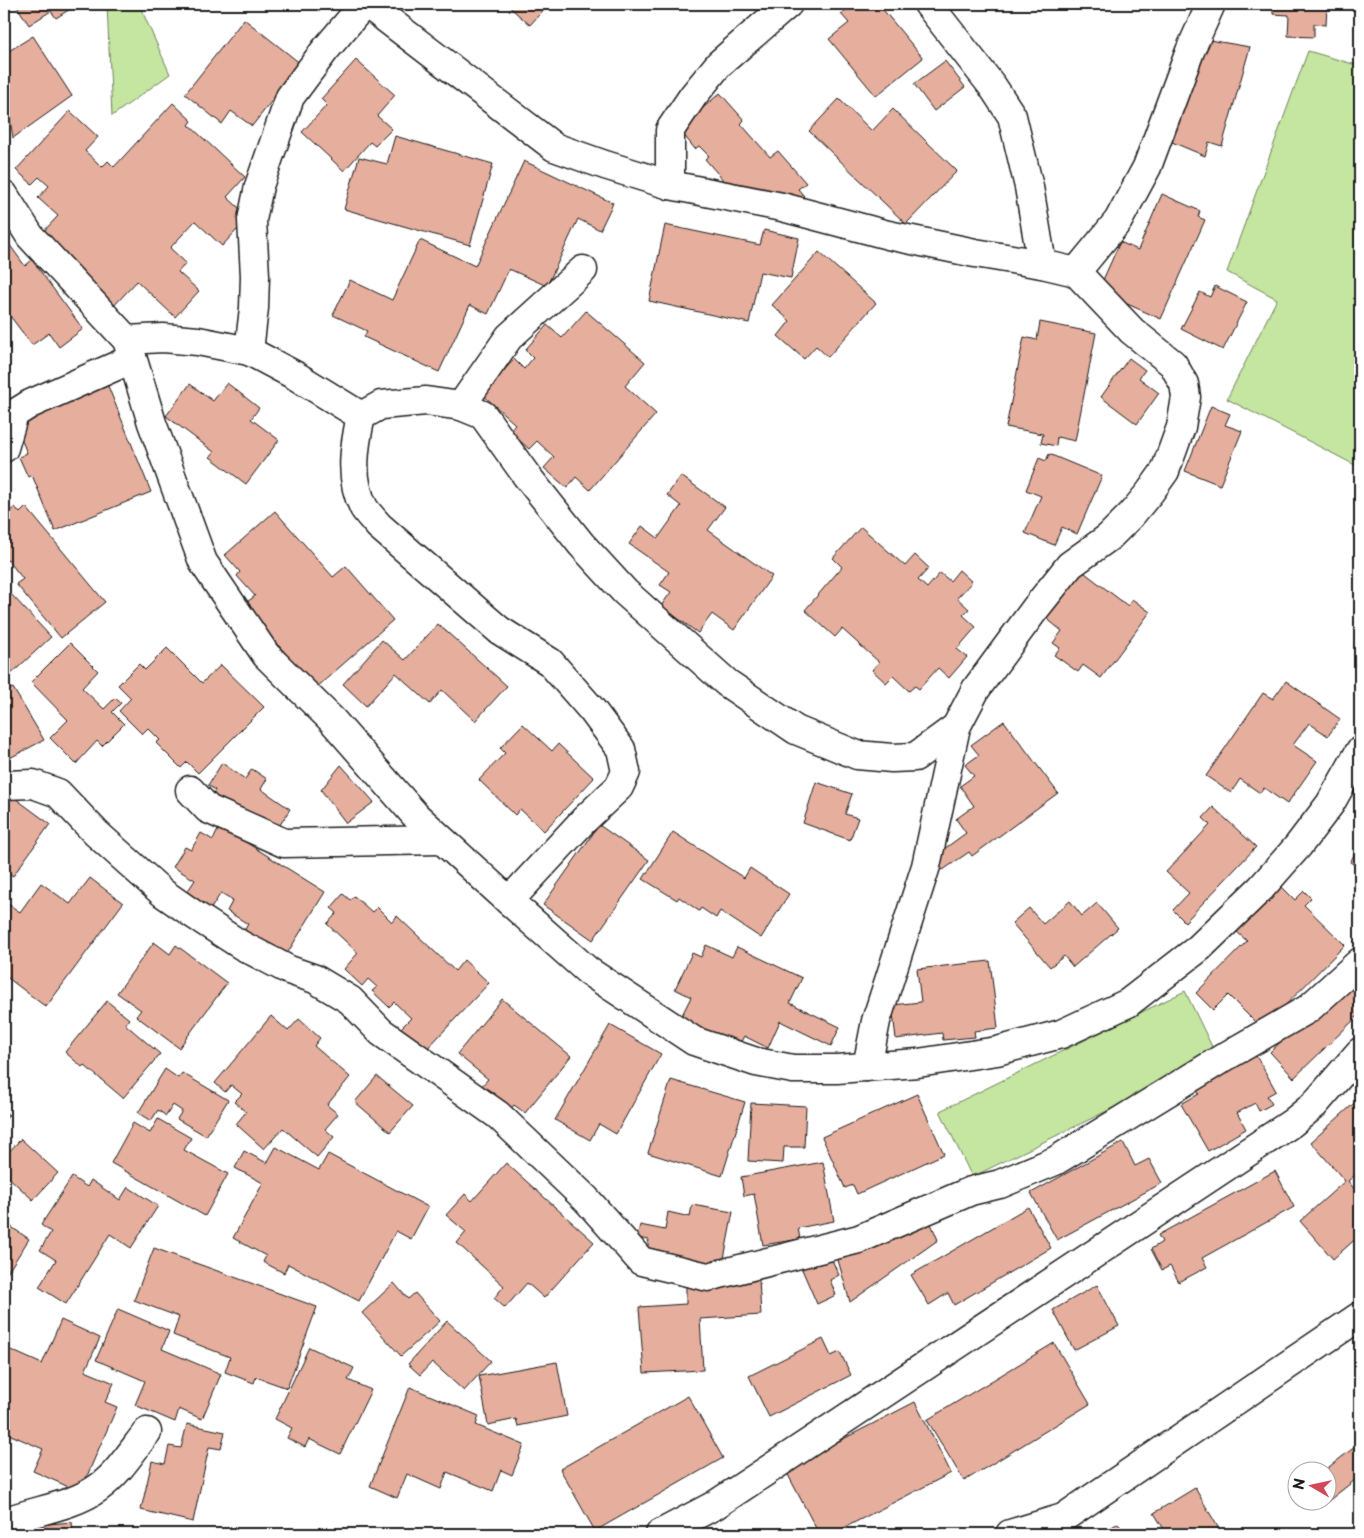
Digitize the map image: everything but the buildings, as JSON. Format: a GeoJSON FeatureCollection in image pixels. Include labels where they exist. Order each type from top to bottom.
{"type":"FeatureCollection","features":[{"type":"Feature","properties":{"kind":"street"},"geometry":{"type":"LineString","coordinates":[[249,351],[254,308],[255,276],[252,220],[259,186],[290,97],[325,50],[365,4],[554,147],[670,185],[782,206],[888,235],[1076,272],[1132,331],[1173,364],[1184,384],[1186,397],[1181,427],[1165,471],[1131,516],[1109,537],[1070,565],[976,689],[956,727],[926,866],[876,1021],[868,1066]]}},
{"type":"Feature","properties":{"kind":"street"},"geometry":{"type":"LineString","coordinates":[[670,185],[670,130],[693,96],[719,64],[788,4]]}},
{"type":"Feature","properties":{"kind":"street"},"geometry":{"type":"LineString","coordinates":[[928,4],[994,87],[1012,116],[1029,187],[1042,264]]}},
{"type":"Feature","properties":{"kind":"street"},"geometry":{"type":"LineString","coordinates":[[1076,272],[1118,221],[1147,166],[1190,51],[1211,4]]}},
{"type":"Feature","properties":{"kind":"street"},"geometry":{"type":"LineString","coordinates":[[4,195],[30,236],[130,349],[152,423],[203,562],[266,655],[332,720],[416,816],[509,901],[588,971],[694,1041],[756,1062],[793,1069],[837,1069],[918,1063],[998,1051],[1061,1034],[1128,1003],[1199,948],[1261,888],[1298,846],[1330,804],[1360,750]]}},
{"type":"Feature","properties":{"kind":"street"},"geometry":{"type":"LineString","coordinates":[[461,406],[510,337],[583,270]]}},
{"type":"Feature","properties":{"kind":"street"},"geometry":{"type":"LineString","coordinates":[[4,448],[14,414],[130,349],[163,338],[198,341],[249,351],[296,376],[361,416]]}},
{"type":"Feature","properties":{"kind":"street"},"geometry":{"type":"LineString","coordinates":[[509,901],[584,820],[619,787],[626,772],[621,749],[592,710],[550,662],[499,630],[379,526],[365,510],[356,488],[354,448],[361,416],[381,404],[426,401],[461,406],[483,415],[526,475],[581,544],[625,592],[727,683],[796,730],[857,755],[892,758],[915,756],[956,727]]}},
{"type":"Feature","properties":{"kind":"street"},"geometry":{"type":"LineString","coordinates":[[4,785],[33,784],[58,793],[96,834],[163,893],[241,945],[289,970],[314,979],[350,1000],[381,1032],[498,1116],[586,1199],[641,1261],[708,1277],[859,1239],[971,1191],[1000,1184],[1055,1161],[1223,1058],[1308,1009],[1360,962]]}},
{"type":"Feature","properties":{"kind":"street"},"geometry":{"type":"LineString","coordinates":[[190,790],[208,809],[284,843],[442,840]]}},
{"type":"Feature","properties":{"kind":"street"},"geometry":{"type":"LineString","coordinates":[[660,1534],[715,1505],[1292,1123],[1314,1105],[1360,1052]]}},
{"type":"Feature","properties":{"kind":"street"},"geometry":{"type":"LineString","coordinates":[[1010,1534],[1059,1526],[1360,1316]]}},
{"type":"Feature","properties":{"kind":"street"},"geometry":{"type":"LineString","coordinates":[[4,1522],[24,1514],[67,1503],[100,1487],[117,1470],[147,1432]]}},
{"type":"Feature","properties":{"kind":"green space"},"geometry":{"type":"Polygon","coordinates":[[[107,4],[139,4],[170,74],[112,116],[107,4]]]}},
{"type":"Feature","properties":{"kind":"green space"},"geometry":{"type":"Polygon","coordinates":[[[1308,51],[1360,66],[1360,454],[1355,465],[1227,399],[1277,299],[1227,272],[1308,51]]]}},
{"type":"Feature","properties":{"kind":"green space"},"geometry":{"type":"Polygon","coordinates":[[[1185,991],[1217,1057],[972,1177],[940,1111],[1185,991]]]}}]}
